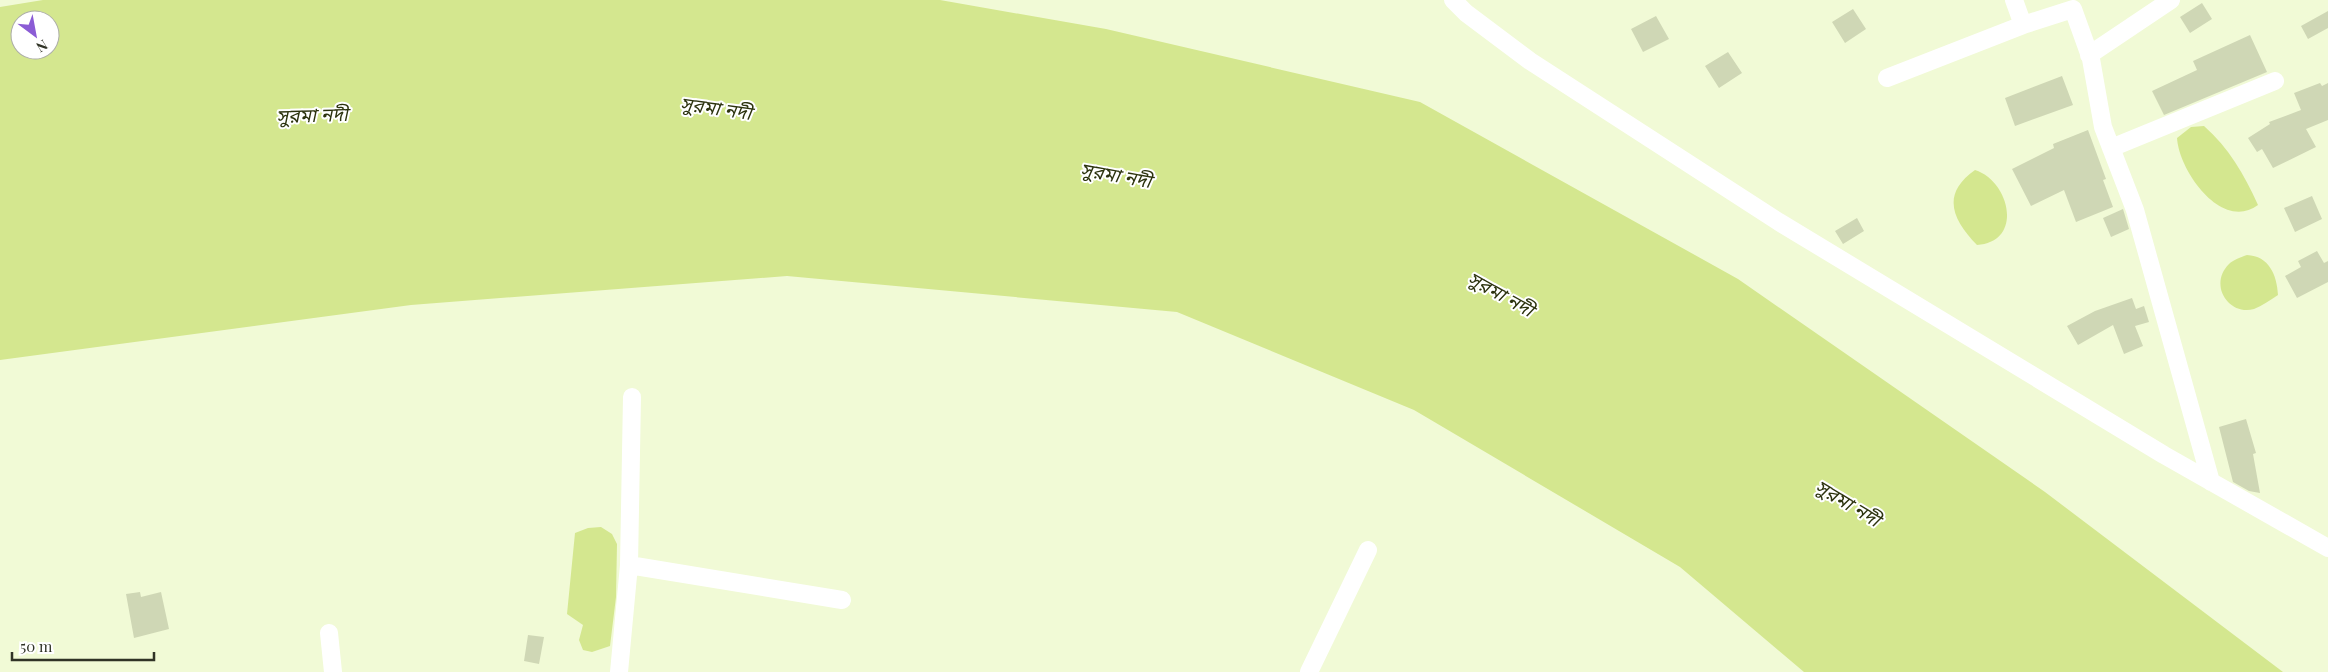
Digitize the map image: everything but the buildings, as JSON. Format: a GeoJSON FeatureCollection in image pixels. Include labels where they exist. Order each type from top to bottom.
{"type":"FeatureCollection","features":[{"type":"Feature","properties":{"kind":"street"},"geometry":{"type":"LineString","coordinates":[[1453,0],[1466,13],[1530,61],[1779,222],[2211,482],[2328,548]]}},
{"type":"Feature","properties":{"kind":"street"},"geometry":{"type":"LineString","coordinates":[[2014,0],[2023,25]]}},
{"type":"Feature","properties":{"kind":"street"},"geometry":{"type":"LineString","coordinates":[[2089,54],[2171,0]]}},
{"type":"Feature","properties":{"kind":"street"},"geometry":{"type":"LineString","coordinates":[[1887,78],[2023,25],[2070,4],[2089,54],[2103,127],[2134,210],[2211,482]]}},
{"type":"Feature","properties":{"kind":"street"},"geometry":{"type":"LineString","coordinates":[[2111,148],[2275,81]]}},
{"type":"Feature","properties":{"kind":"street"},"geometry":{"type":"LineString","coordinates":[[619,672],[628,565],[632,397]]}},
{"type":"Feature","properties":{"kind":"street"},"geometry":{"type":"LineString","coordinates":[[1309,672],[1368,550]]}},
{"type":"Feature","properties":{"kind":"street"},"geometry":{"type":"LineString","coordinates":[[628,565],[842,600]]}},
{"type":"Feature","properties":{"kind":"street"},"geometry":{"type":"LineString","coordinates":[[329,633],[333,672]]}},
{"type":"Feature","properties":{"kind":"water","name":"সুরমা নদী"},"geometry":{"type":"Polygon","coordinates":[[[43,0],[940,0],[1106,29],[1420,102],[1738,279],[2045,492],[2283,672],[1804,672],[1680,567],[1414,410],[1177,312],[787,276],[411,305],[0,360],[0,7],[43,0]]]}},
{"type":"Feature","properties":{"kind":"water"},"geometry":{"type":"Polygon","coordinates":[[[2204,126],[2221,143],[2235,162],[2258,205],[2244,211],[2230,211],[2217,204],[2205,194],[2194,181],[2185,166],[2177,138],[2191,127],[2204,126]]]}},
{"type":"Feature","properties":{"kind":"water"},"geometry":{"type":"Polygon","coordinates":[[[1975,170],[1987,176],[1997,186],[2007,210],[2006,223],[2001,234],[1992,241],[1977,245],[1961,226],[1954,207],[1954,197],[1957,188],[1975,170]]]}},
{"type":"Feature","properties":{"kind":"water"},"geometry":{"type":"Polygon","coordinates":[[[2247,255],[2261,259],[2270,268],[2276,280],[2278,295],[2257,308],[2245,310],[2237,308],[2224,297],[2221,281],[2223,272],[2229,264],[2247,255]]]}},
{"type":"Feature","properties":{"kind":"water"},"geometry":{"type":"Polygon","coordinates":[[[601,527],[612,534],[617,544],[616,597],[610,646],[592,652],[583,650],[579,640],[583,625],[567,614],[575,533],[588,528],[601,527]]]}}]}
